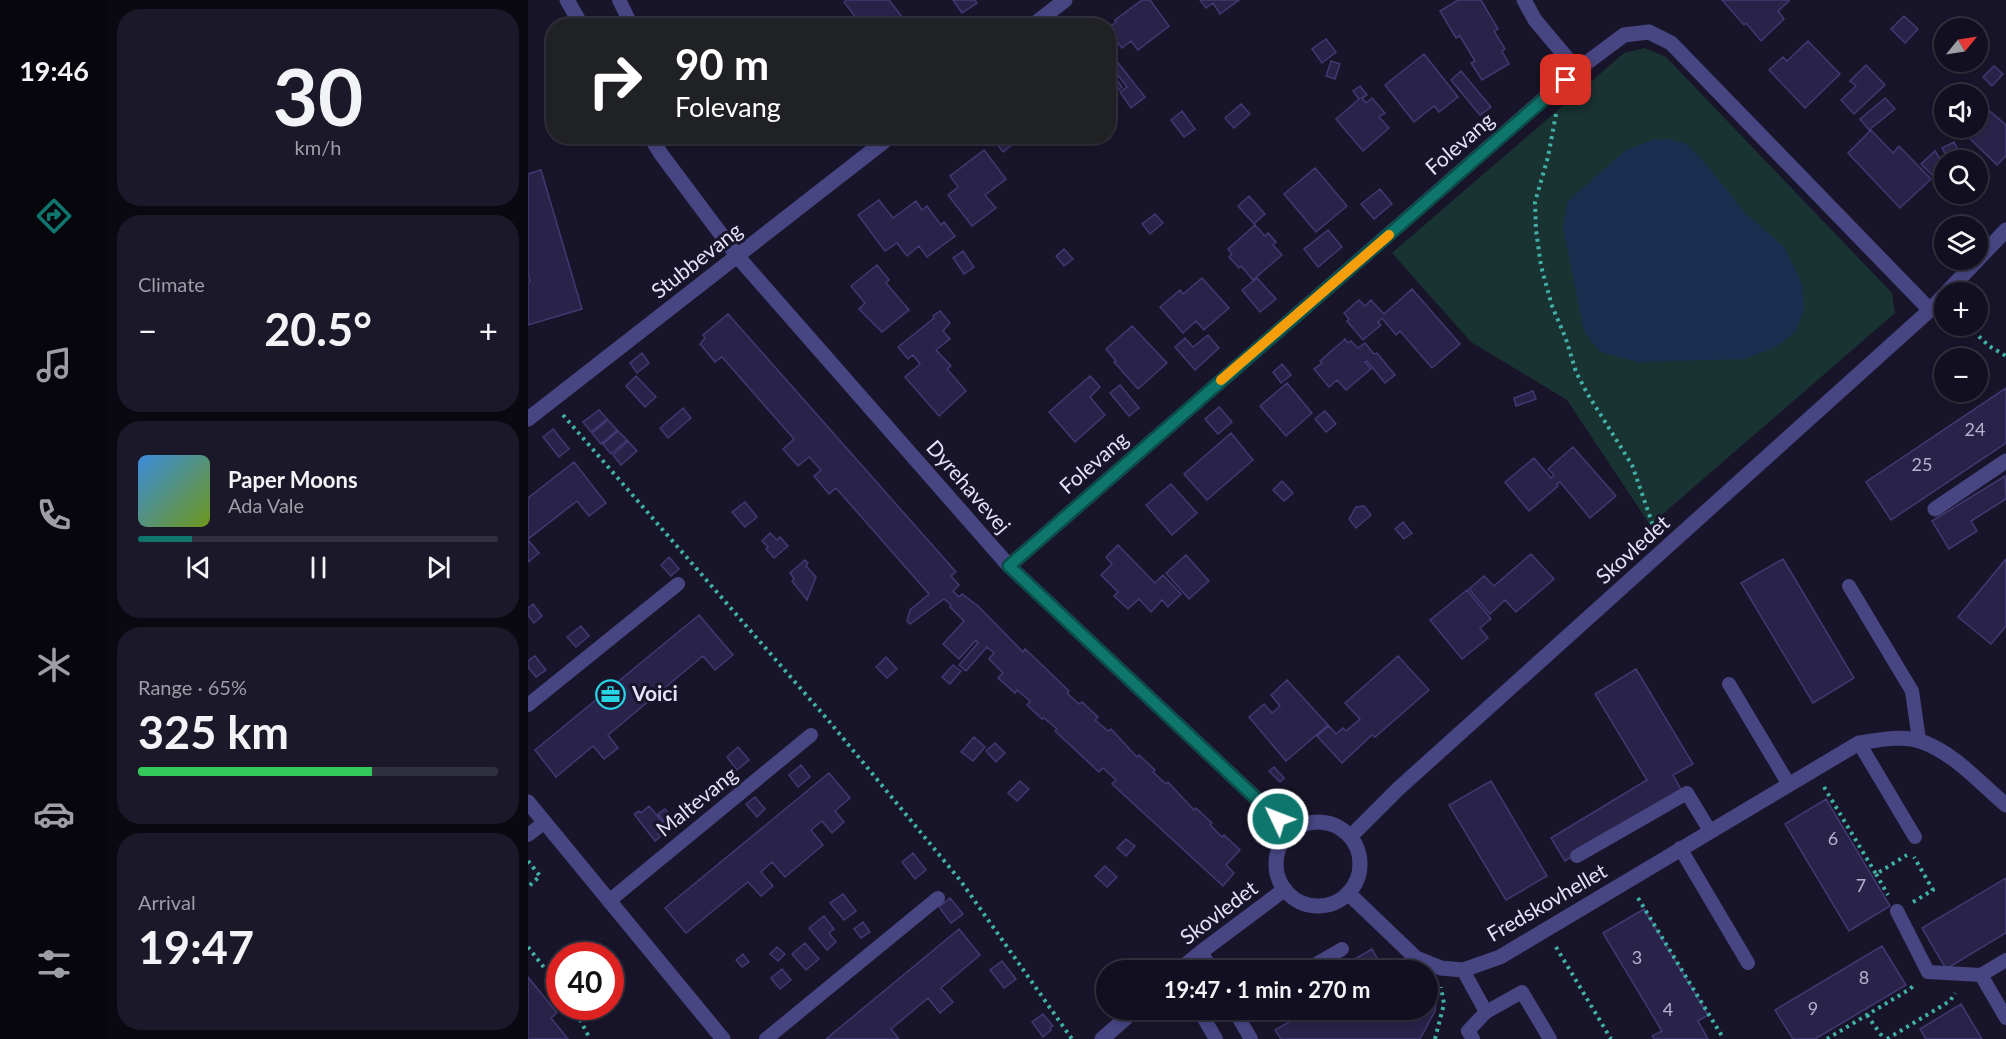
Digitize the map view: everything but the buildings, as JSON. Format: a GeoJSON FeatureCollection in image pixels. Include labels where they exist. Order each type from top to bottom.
{"type":"FeatureCollection","features":[{"type":"Feature","properties":{"kind":"street"},"geometry":{"type":"LineString","coordinates":[[567,0],[577,18]]}},
{"type":"Feature","properties":{"kind":"street"},"geometry":{"type":"LineString","coordinates":[[1042,18],[1065,0]]}},
{"type":"Feature","properties":{"kind":"street"},"geometry":{"type":"LineString","coordinates":[[1524,0],[1535,20],[1577,70]]}},
{"type":"Feature","properties":{"kind":"street","name":"Folevang"},"geometry":{"type":"LineString","coordinates":[[1009,566],[1577,70],[1624,35],[1649,32],[1671,43],[1930,310]]}},
{"type":"Feature","properties":{"kind":"street","name":"Dyrehavevej"},"geometry":{"type":"LineString","coordinates":[[655,144],[738,257],[1009,566],[1291,831]]}},
{"type":"Feature","properties":{"kind":"street","name":"Stubbevang"},"geometry":{"type":"LineString","coordinates":[[528,418],[881,144]]}},
{"type":"Feature","properties":{"kind":"street","name":"Skovledet"},"geometry":{"type":"LineString","coordinates":[[1956,282],[2006,230]]}},
{"type":"Feature","properties":{"kind":"street","name":"Skovledet"},"geometry":{"type":"LineString","coordinates":[[1350,837],[1398,789],[1934,306]]}},
{"type":"Feature","properties":{"kind":"street"},"geometry":{"type":"LineString","coordinates":[[1935,509],[2006,461]]}},
{"type":"Feature","properties":{"kind":"street","name":"Fredskovhellet"},"geometry":{"type":"LineString","coordinates":[[1438,967],[1462,970],[1500,957],[1859,742],[1890,738],[1919,740],[1947,754],[2006,806]]}},
{"type":"Feature","properties":{"kind":"street"},"geometry":{"type":"LineString","coordinates":[[528,802],[723,1039]]}},
{"type":"Feature","properties":{"kind":"street"},"geometry":{"type":"LineString","coordinates":[[1322,822],[1337,826],[1350,837],[1358,850],[1360,865],[1357,880],[1348,893],[1333,903],[1316,905],[1299,901],[1285,889],[1278,875],[1276,859],[1281,844],[1291,831],[1305,824],[1322,822]]}},
{"type":"Feature","properties":{"kind":"street","name":"Skovledet"},"geometry":{"type":"LineString","coordinates":[[1191,960],[1285,889]]}},
{"type":"Feature","properties":{"kind":"street","name":"Fredskovhellet"},"geometry":{"type":"LineString","coordinates":[[1348,893],[1416,958],[1421,960]]}},
{"type":"Feature","properties":{"kind":"street"},"geometry":{"type":"LineString","coordinates":[[1102,1039],[1124,1020]]}},
{"type":"Feature","properties":{"kind":"lane"},"geometry":{"type":"LineString","coordinates":[[619,0],[628,18]]}},
{"type":"Feature","properties":{"kind":"lane"},"geometry":{"type":"LineString","coordinates":[[528,705],[678,584]]}},
{"type":"Feature","properties":{"kind":"lane"},"geometry":{"type":"LineString","coordinates":[[1849,586],[1912,691],[1919,740]]}},
{"type":"Feature","properties":{"kind":"lane"},"geometry":{"type":"LineString","coordinates":[[1729,684],[1788,783]]}},
{"type":"Feature","properties":{"kind":"lane","name":"Maltevang"},"geometry":{"type":"LineString","coordinates":[[609,901],[811,735]]}},
{"type":"Feature","properties":{"kind":"lane"},"geometry":{"type":"LineString","coordinates":[[1859,742],[1915,837]]}},
{"type":"Feature","properties":{"kind":"lane","name":"Fredskovhellet"},"geometry":{"type":"LineString","coordinates":[[1577,856],[1687,793],[1710,831]]}},
{"type":"Feature","properties":{"kind":"lane"},"geometry":{"type":"LineString","coordinates":[[528,835],[544,822]]}},
{"type":"Feature","properties":{"kind":"lane"},"geometry":{"type":"LineString","coordinates":[[1680,848],[1748,963]]}},
{"type":"Feature","properties":{"kind":"lane"},"geometry":{"type":"LineString","coordinates":[[766,1039],[938,898]]}},
{"type":"Feature","properties":{"kind":"lane"},"geometry":{"type":"LineString","coordinates":[[1897,911],[1928,972],[1981,975],[2006,960]]}},
{"type":"Feature","properties":{"kind":"lane"},"geometry":{"type":"LineString","coordinates":[[1323,960],[1342,949]]}},
{"type":"Feature","properties":{"kind":"lane"},"geometry":{"type":"LineString","coordinates":[[1201,952],[1206,960]]}},
{"type":"Feature","properties":{"kind":"lane"},"geometry":{"type":"LineString","coordinates":[[1462,970],[1486,1012]]}},
{"type":"Feature","properties":{"kind":"lane"},"geometry":{"type":"LineString","coordinates":[[1981,975],[2006,1018]]}},
{"type":"Feature","properties":{"kind":"lane"},"geometry":{"type":"LineString","coordinates":[[1473,1039],[1468,1031],[1486,1012],[1522,992],[1550,1039]]}},
{"type":"Feature","properties":{"kind":"lane"},"geometry":{"type":"LineString","coordinates":[[1204,1020],[1216,1039]]}},
{"type":"Feature","properties":{"kind":"lane"},"geometry":{"type":"LineString","coordinates":[[1241,1020],[1251,1039]]}},
{"type":"Feature","properties":{"kind":"path"},"geometry":{"type":"LineString","coordinates":[[1554,90],[1556,119],[1535,202],[1541,266],[1552,306],[1566,339],[1576,372],[1587,393],[1622,445],[1637,476],[1663,551]]}},
{"type":"Feature","properties":{"kind":"path"},"geometry":{"type":"LineString","coordinates":[[1978,336],[1989,346],[2006,356]]}},
{"type":"Feature","properties":{"kind":"path"},"geometry":{"type":"LineString","coordinates":[[1813,769],[1876,874],[1911,853],[1934,890],[1897,911]]}},
{"type":"Feature","properties":{"kind":"path"},"geometry":{"type":"LineString","coordinates":[[528,861],[540,876],[528,886]]}},
{"type":"Feature","properties":{"kind":"path"},"geometry":{"type":"LineString","coordinates":[[1646,909],[1722,1039]]}},
{"type":"Feature","properties":{"kind":"path"},"geometry":{"type":"LineString","coordinates":[[1545,930],[1611,1039]]}},
{"type":"Feature","properties":{"kind":"path"},"geometry":{"type":"LineString","coordinates":[[528,947],[546,970]]}},
{"type":"Feature","properties":{"kind":"path"},"geometry":{"type":"LineString","coordinates":[[1435,1039],[1444,1004],[1438,967]]}},
{"type":"Feature","properties":{"kind":"path"},"geometry":{"type":"LineString","coordinates":[[1868,1015],[1885,1039],[1950,1001],[1965,974]]}},
{"type":"Feature","properties":{"kind":"path"},"geometry":{"type":"LineString","coordinates":[[1827,1039],[1910,989]]}},
{"type":"Feature","properties":{"kind":"path"},"geometry":{"type":"LineString","coordinates":[[580,1020],[590,1039]]}},
{"type":"Feature","properties":{"kind":"green space"},"geometry":{"type":"Polygon","coordinates":[[[1645,48],[1666,57],[1892,293],[1895,313],[1650,525],[1567,400],[1471,342],[1392,253],[1624,53],[1645,48]]]}},
{"type":"Feature","properties":{"kind":"water"},"geometry":{"type":"Polygon","coordinates":[[[1670,139],[1686,144],[1707,165],[1744,212],[1785,248],[1802,284],[1804,311],[1795,332],[1774,348],[1744,359],[1638,362],[1600,352],[1584,331],[1563,227],[1568,201],[1626,150],[1653,140],[1670,139]]]}},
{"type":"Feature","properties":{"kind":"slow traffic"},"geometry":{"type":"LineString","coordinates":[[1221,380],[1389,235]]}},
{"type":"Feature","properties":{"kind":"place","name":"Voici"},"geometry":{"type":"Point","coordinates":[611,694]}},
{"type":"Feature","properties":{"kind":"route"},"geometry":{"type":"LineString","coordinates":[[1278,819],[1009,566],[1566,80]]}}]}
